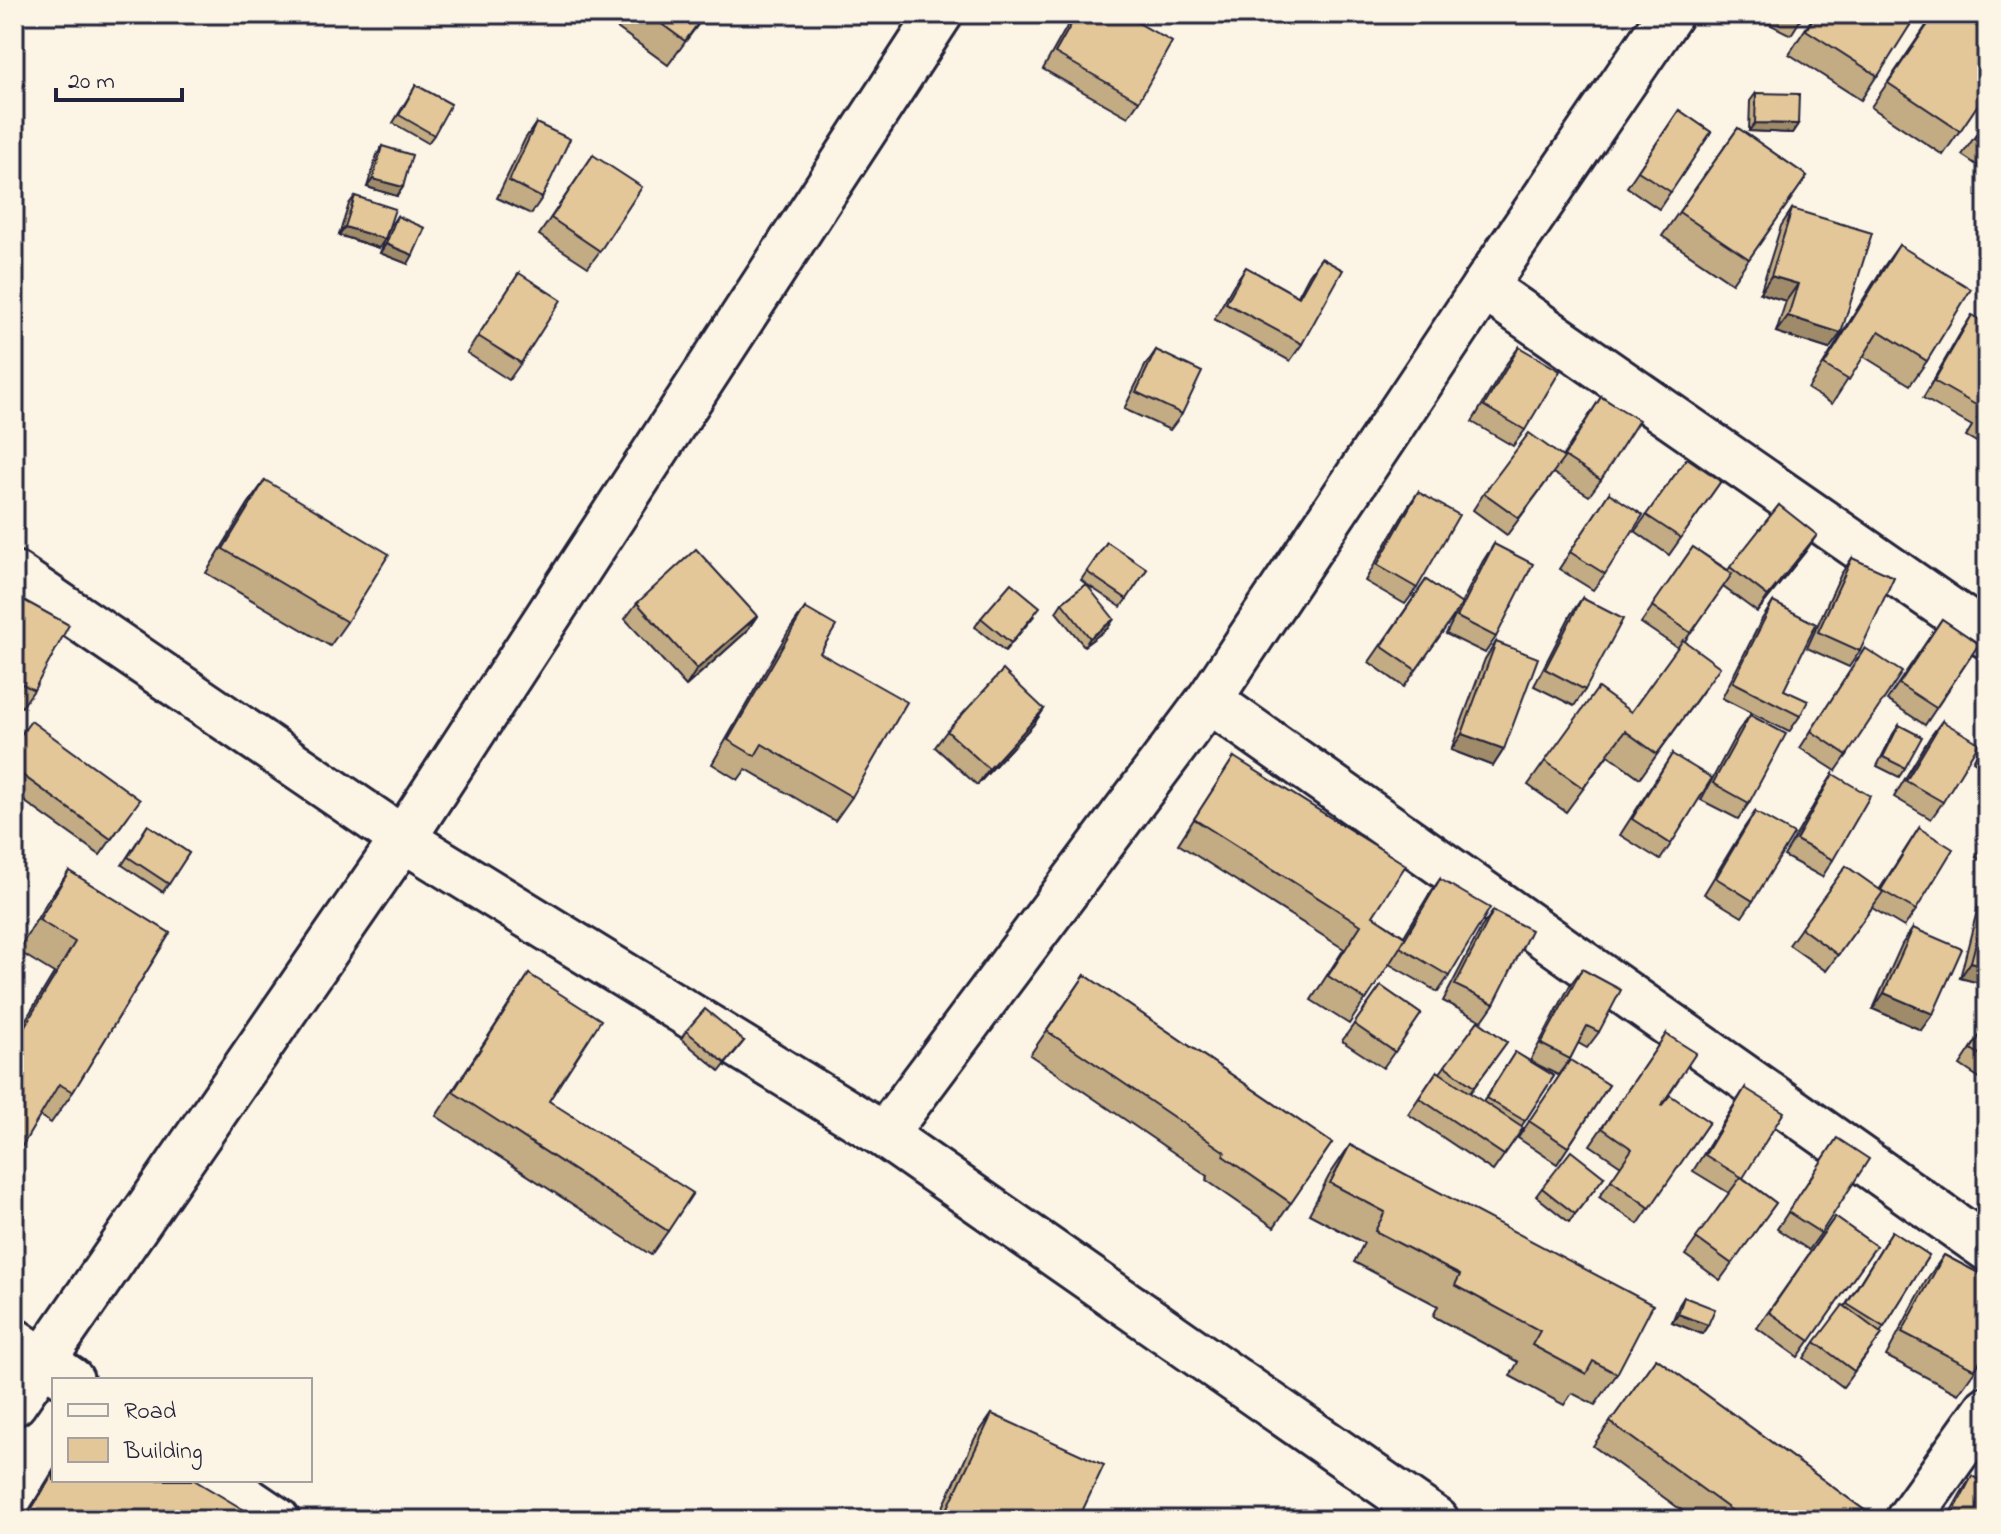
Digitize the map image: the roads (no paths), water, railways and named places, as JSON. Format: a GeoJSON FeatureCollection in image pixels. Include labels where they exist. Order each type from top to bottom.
{"type":"FeatureCollection","features":[{"type":"Feature","properties":{"kind":"street"},"geometry":{"type":"LineString","coordinates":[[14,1403],[403,839],[940,14]]}},
{"type":"Feature","properties":{"kind":"street"},"geometry":{"type":"LineString","coordinates":[[884,1135],[1209,700],[1670,14]]}},
{"type":"Feature","properties":{"kind":"street"},"geometry":{"type":"LineString","coordinates":[[1484,287],[1987,636]]}},
{"type":"Feature","properties":{"kind":"street"},"geometry":{"type":"LineString","coordinates":[[14,574],[403,839],[884,1135],[1436,1520]]}},
{"type":"Feature","properties":{"kind":"street"},"geometry":{"type":"LineString","coordinates":[[1209,700],[1987,1248]]}},
{"type":"Feature","properties":{"kind":"street"},"geometry":{"type":"LineString","coordinates":[[1908,1520],[1987,1409]]}},
{"type":"Feature","properties":{"kind":"street"},"geometry":{"type":"LineString","coordinates":[[221,1482],[277,1520]]}}]}
